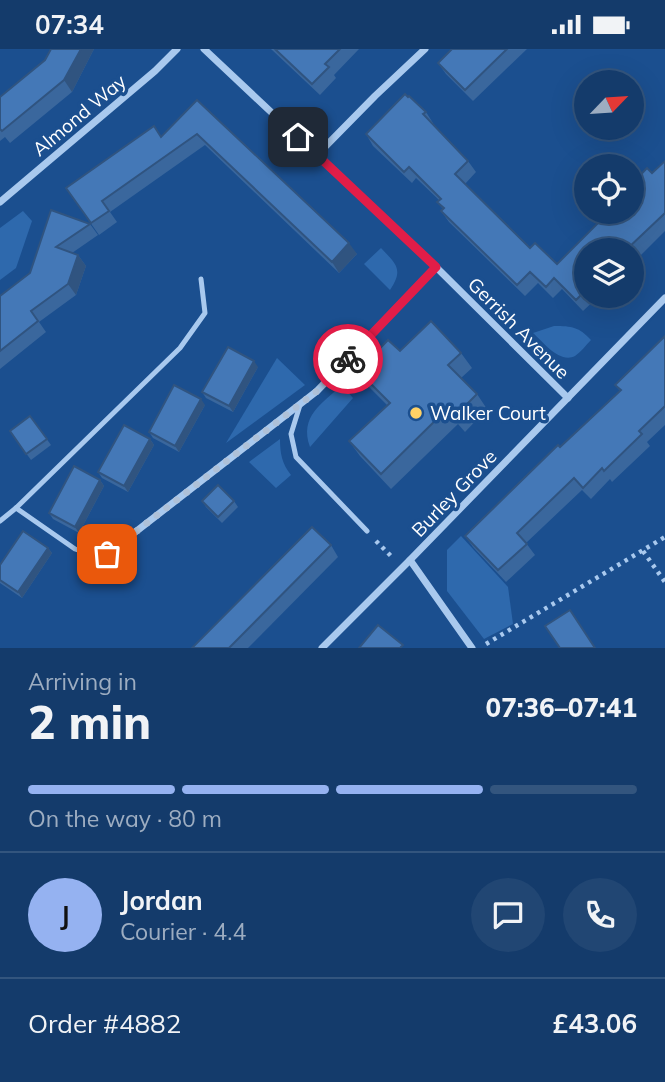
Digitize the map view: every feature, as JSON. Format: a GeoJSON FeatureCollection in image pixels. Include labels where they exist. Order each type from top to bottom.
{"type":"FeatureCollection","features":[{"type":"Feature","properties":{"kind":"street","name":"Almond Way"},"geometry":{"type":"LineString","coordinates":[[0,202],[155,71],[177,49]]}},
{"type":"Feature","properties":{"kind":"street","name":"Gerrish Avenue"},"geometry":{"type":"LineString","coordinates":[[204,49],[436,267],[568,398]]}},
{"type":"Feature","properties":{"kind":"street"},"geometry":{"type":"LineString","coordinates":[[317,155],[425,49]]}},
{"type":"Feature","properties":{"kind":"street"},"geometry":{"type":"LineString","coordinates":[[107,554],[317,391],[436,267]]}},
{"type":"Feature","properties":{"kind":"street","name":"Burley Grove"},"geometry":{"type":"LineString","coordinates":[[322,648],[665,298]]}},
{"type":"Feature","properties":{"kind":"street"},"geometry":{"type":"LineString","coordinates":[[410,561],[472,648]]}},
{"type":"Feature","properties":{"kind":"lane"},"geometry":{"type":"LineString","coordinates":[[0,521],[180,348],[205,313],[201,279]]}},
{"type":"Feature","properties":{"kind":"lane"},"geometry":{"type":"LineString","coordinates":[[300,405],[291,434],[296,457],[367,531]]}},
{"type":"Feature","properties":{"kind":"lane"},"geometry":{"type":"LineString","coordinates":[[16,507],[75,549],[96,556],[107,554]]}},
{"type":"Feature","properties":{"kind":"path"},"geometry":{"type":"LineString","coordinates":[[367,531],[402,568]]}},
{"type":"Feature","properties":{"kind":"path"},"geometry":{"type":"LineString","coordinates":[[480,648],[665,537]]}},
{"type":"Feature","properties":{"kind":"path"},"geometry":{"type":"LineString","coordinates":[[643,551],[665,582]]}},
{"type":"Feature","properties":{"kind":"shaded area"},"geometry":{"type":"Polygon","coordinates":[[[23,211],[32,221],[16,268],[0,280],[0,228],[23,211]]]}},
{"type":"Feature","properties":{"kind":"shaded area"},"geometry":{"type":"Polygon","coordinates":[[[381,248],[396,267],[397,277],[390,290],[364,264],[381,248]]]}},
{"type":"Feature","properties":{"kind":"shaded area"},"geometry":{"type":"Polygon","coordinates":[[[554,326],[575,328],[591,340],[575,356],[569,358],[558,355],[533,333],[554,326]]]}},
{"type":"Feature","properties":{"kind":"shaded area"},"geometry":{"type":"Polygon","coordinates":[[[277,358],[305,385],[226,443],[277,358]]]}},
{"type":"Feature","properties":{"kind":"shaded area"},"geometry":{"type":"Polygon","coordinates":[[[342,385],[353,398],[310,447],[308,427],[314,411],[342,385]]]}},
{"type":"Feature","properties":{"kind":"shaded area"},"geometry":{"type":"Polygon","coordinates":[[[280,439],[282,458],[291,475],[276,488],[249,462],[280,439]]]}},
{"type":"Feature","properties":{"kind":"shaded area"},"geometry":{"type":"Polygon","coordinates":[[[461,536],[508,587],[513,624],[484,639],[447,591],[447,550],[461,536]]]}},
{"type":"Feature","properties":{"kind":"building"},"geometry":{"type":"Polygon","coordinates":[[[51,49],[81,49],[64,80],[2,131],[0,97],[45,60],[51,49]]]}},
{"type":"Feature","properties":{"kind":"building"},"geometry":{"type":"Polygon","coordinates":[[[275,49],[340,49],[325,64],[329,67],[312,84],[275,49]]]}},
{"type":"Feature","properties":{"kind":"building"},"geometry":{"type":"Polygon","coordinates":[[[452,49],[507,49],[465,90],[438,63],[452,49]]]}},
{"type":"Feature","properties":{"kind":"building"},"geometry":{"type":"Polygon","coordinates":[[[405,94],[409,96],[468,161],[455,174],[530,248],[535,243],[557,264],[574,247],[574,298],[554,278],[546,287],[530,272],[517,285],[441,211],[444,208],[437,202],[441,199],[409,167],[404,172],[366,134],[405,94]]]}},
{"type":"Feature","properties":{"kind":"building"},"geometry":{"type":"Polygon","coordinates":[[[197,100],[349,243],[332,262],[197,134],[102,201],[109,211],[91,223],[66,188],[154,126],[161,137],[197,100]]]}},
{"type":"Feature","properties":{"kind":"building"},"geometry":{"type":"Polygon","coordinates":[[[665,161],[665,213],[639,238],[583,238],[597,224],[644,224],[644,171],[647,168],[652,173],[665,161]]]}},
{"type":"Feature","properties":{"kind":"building"},"geometry":{"type":"Polygon","coordinates":[[[51,210],[90,224],[56,247],[78,255],[68,284],[31,311],[38,321],[0,351],[0,296],[30,273],[51,210]]]}},
{"type":"Feature","properties":{"kind":"building"},"geometry":{"type":"Polygon","coordinates":[[[431,321],[461,353],[448,365],[477,394],[454,417],[447,409],[381,474],[349,441],[390,403],[358,371],[388,340],[400,351],[431,321]]]}},
{"type":"Feature","properties":{"kind":"building"},"geometry":{"type":"Polygon","coordinates":[[[665,336],[665,406],[639,431],[642,434],[604,471],[602,468],[583,488],[574,478],[517,533],[527,544],[498,570],[465,536],[558,445],[560,447],[621,390],[615,385],[665,336]]]}},
{"type":"Feature","properties":{"kind":"building"},"geometry":{"type":"Polygon","coordinates":[[[228,347],[254,361],[229,406],[202,392],[228,347]]]}},
{"type":"Feature","properties":{"kind":"building"},"geometry":{"type":"Polygon","coordinates":[[[174,385],[201,399],[175,446],[149,432],[174,385]]]}},
{"type":"Feature","properties":{"kind":"building"},"geometry":{"type":"Polygon","coordinates":[[[30,416],[47,439],[26,454],[10,431],[30,416]]]}},
{"type":"Feature","properties":{"kind":"building"},"geometry":{"type":"Polygon","coordinates":[[[124,425],[150,439],[124,486],[98,472],[124,425]]]}},
{"type":"Feature","properties":{"kind":"building"},"geometry":{"type":"Polygon","coordinates":[[[74,466],[100,480],[75,527],[49,513],[74,466]]]}},
{"type":"Feature","properties":{"kind":"building"},"geometry":{"type":"Polygon","coordinates":[[[218,485],[234,501],[218,517],[202,501],[218,485]]]}},
{"type":"Feature","properties":{"kind":"building"},"geometry":{"type":"Polygon","coordinates":[[[312,527],[331,545],[229,648],[192,648],[312,527]]]}},
{"type":"Feature","properties":{"kind":"building"},"geometry":{"type":"Polygon","coordinates":[[[23,531],[48,548],[18,592],[0,580],[0,565],[23,531]]]}},
{"type":"Feature","properties":{"kind":"building"},"geometry":{"type":"Polygon","coordinates":[[[570,610],[595,648],[560,648],[545,626],[570,610]]]}},
{"type":"Feature","properties":{"kind":"building"},"geometry":{"type":"Polygon","coordinates":[[[378,625],[403,645],[400,648],[359,648],[378,625]]]}},
{"type":"Feature","properties":{"kind":"way so far"},"geometry":{"type":"LineString","coordinates":[[107,554],[317,391],[348,359]]}},
{"type":"Feature","properties":{"kind":"place","name":"Walker Court"},"geometry":{"type":"Point","coordinates":[416,413]}},
{"type":"Feature","properties":{"kind":"route"},"geometry":{"type":"LineString","coordinates":[[298,137],[436,267],[348,359]]}}]}
